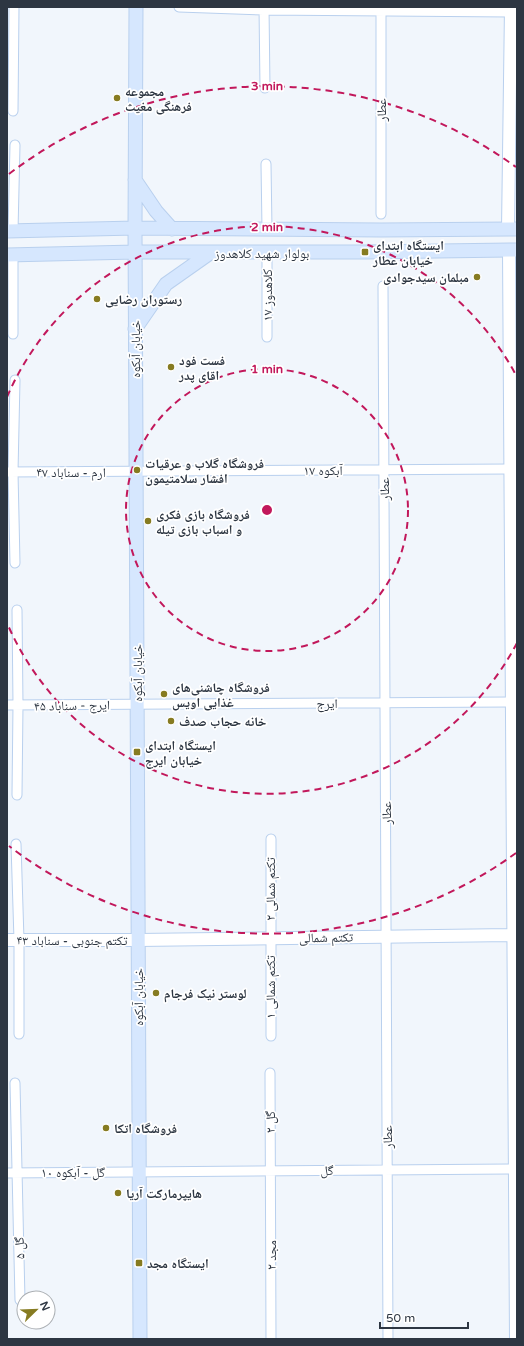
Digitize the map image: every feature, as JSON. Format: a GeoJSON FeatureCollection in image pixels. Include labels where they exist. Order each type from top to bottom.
{"type":"FeatureCollection","features":[{"type":"Feature","properties":{"kind":"main road","name":"خیابان آبکوه"},"geometry":{"type":"LineString","coordinates":[[136,7],[135,329],[140,1339]]}},
{"type":"Feature","properties":{"kind":"main road"},"geometry":{"type":"LineString","coordinates":[[135,180],[156,210],[172,229]]}},
{"type":"Feature","properties":{"kind":"main road","name":"بولوار شهید کلاهدوز"},"geometry":{"type":"LineString","coordinates":[[10,231],[135,228],[512,229]]}},
{"type":"Feature","properties":{"kind":"main road","name":"بولوار شهید کلاهدوز"},"geometry":{"type":"LineString","coordinates":[[10,255],[135,252],[267,253],[513,250]]}},
{"type":"Feature","properties":{"kind":"main road"},"geometry":{"type":"LineString","coordinates":[[135,329],[166,284],[210,253]]}},
{"type":"Feature","properties":{"kind":"street"},"geometry":{"type":"LineString","coordinates":[[13,110],[14,7]]}},
{"type":"Feature","properties":{"kind":"street"},"geometry":{"type":"LineString","coordinates":[[179,7],[513,11],[512,229]]}},
{"type":"Feature","properties":{"kind":"street"},"geometry":{"type":"LineString","coordinates":[[264,8],[265,88]]}},
{"type":"Feature","properties":{"kind":"street","name":"عطار"},"geometry":{"type":"LineString","coordinates":[[381,9],[381,214]]}},
{"type":"Feature","properties":{"kind":"street"},"geometry":{"type":"LineString","coordinates":[[10,231],[15,145]]}},
{"type":"Feature","properties":{"kind":"street"},"geometry":{"type":"LineString","coordinates":[[266,164],[267,229]]}},
{"type":"Feature","properties":{"kind":"street"},"geometry":{"type":"LineString","coordinates":[[513,250],[511,469],[515,702],[516,1339]]}},
{"type":"Feature","properties":{"kind":"street","name":"کلاهدوز ۱۷"},"geometry":{"type":"LineString","coordinates":[[267,253],[267,337]]}},
{"type":"Feature","properties":{"kind":"street"},"geometry":{"type":"LineString","coordinates":[[10,255],[13,334]]}},
{"type":"Feature","properties":{"kind":"street","name":"عطار"},"geometry":{"type":"LineString","coordinates":[[383,286],[388,1339]]}},
{"type":"Feature","properties":{"kind":"street"},"geometry":{"type":"LineString","coordinates":[[15,380],[10,472],[15,562]]}},
{"type":"Feature","properties":{"kind":"street","name":"آبکوه ۱۷"},"geometry":{"type":"LineString","coordinates":[[136,471],[511,469]]}},
{"type":"Feature","properties":{"kind":"street","name":"ارم - سناباد ۴۷"},"geometry":{"type":"LineString","coordinates":[[10,472],[136,471]]}},
{"type":"Feature","properties":{"kind":"street"},"geometry":{"type":"LineString","coordinates":[[17,610],[17,795]]}},
{"type":"Feature","properties":{"kind":"street","name":"ایرج"},"geometry":{"type":"LineString","coordinates":[[137,704],[515,702]]}},
{"type":"Feature","properties":{"kind":"street","name":"ایرج - سناباد ۴۵"},"geometry":{"type":"LineString","coordinates":[[7,705],[137,704]]}},
{"type":"Feature","properties":{"kind":"street","name":"تکتم شمالی ۲"},"geometry":{"type":"LineString","coordinates":[[270,839],[270,938]]}},
{"type":"Feature","properties":{"kind":"street"},"geometry":{"type":"LineString","coordinates":[[16,844],[13,940],[19,1034]]}},
{"type":"Feature","properties":{"kind":"street","name":"تکتم شمالی"},"geometry":{"type":"LineString","coordinates":[[138,940],[515,935]]}},
{"type":"Feature","properties":{"kind":"street","name":"تکتم شمالی ۱"},"geometry":{"type":"LineString","coordinates":[[270,938],[271,1036]]}},
{"type":"Feature","properties":{"kind":"street","name":"تکتم جنوبی - سناباد ۴۳"},"geometry":{"type":"LineString","coordinates":[[13,940],[138,940]]}},
{"type":"Feature","properties":{"kind":"street","name":"گل ۲"},"geometry":{"type":"LineString","coordinates":[[270,1073],[271,1171]]}},
{"type":"Feature","properties":{"kind":"street","name":"گل ۵"},"geometry":{"type":"LineString","coordinates":[[15,1083],[20,1290]]}},
{"type":"Feature","properties":{"kind":"street","name":"گل"},"geometry":{"type":"LineString","coordinates":[[139,1172],[515,1169]]}},
{"type":"Feature","properties":{"kind":"street","name":"مجد ۲"},"geometry":{"type":"LineString","coordinates":[[271,1171],[271,1339]]}},
{"type":"Feature","properties":{"kind":"street","name":"گل - آبکوه ۱۰"},"geometry":{"type":"LineString","coordinates":[[7,1172],[139,1172]]}},
{"type":"Feature","properties":{"kind":"place","name":"مجموعه فرهنگی مغیث"},"geometry":{"type":"Point","coordinates":[117,98]}},
{"type":"Feature","properties":{"kind":"place","name":"ایستگاه ابتدای خیابان عطار"},"geometry":{"type":"Point","coordinates":[365,252]}},
{"type":"Feature","properties":{"kind":"place","name":"مبلمان سیدجوادی"},"geometry":{"type":"Point","coordinates":[477,277]}},
{"type":"Feature","properties":{"kind":"place","name":"رستوران رضایی"},"geometry":{"type":"Point","coordinates":[97,299]}},
{"type":"Feature","properties":{"kind":"place","name":"فست فود اقای پدر"},"geometry":{"type":"Point","coordinates":[171,367]}},
{"type":"Feature","properties":{"kind":"place","name":"فروشگاه گلاب و عرقیات افشار سلامتیمون"},"geometry":{"type":"Point","coordinates":[137,470]}},
{"type":"Feature","properties":{"kind":"place","name":"فروشگاه بازی فکری و اسباب بازی تیله"},"geometry":{"type":"Point","coordinates":[148,521]}},
{"type":"Feature","properties":{"kind":"place","name":"فروشگاه چاشنی‌های غذایی اویس"},"geometry":{"type":"Point","coordinates":[164,694]}},
{"type":"Feature","properties":{"kind":"place","name":"خانه حجاب صدف"},"geometry":{"type":"Point","coordinates":[171,721]}},
{"type":"Feature","properties":{"kind":"place","name":"ایستگاه ابتدای خیابان ایرج"},"geometry":{"type":"Point","coordinates":[137,752]}},
{"type":"Feature","properties":{"kind":"place","name":"لوستر نیک فرجام"},"geometry":{"type":"Point","coordinates":[156,993]}},
{"type":"Feature","properties":{"kind":"place","name":"فروشگاه اتکا"},"geometry":{"type":"Point","coordinates":[106,1128]}},
{"type":"Feature","properties":{"kind":"place","name":"هایپرمارکت آریا"},"geometry":{"type":"Point","coordinates":[118,1193]}},
{"type":"Feature","properties":{"kind":"place","name":"ایستگاه مجد"},"geometry":{"type":"Point","coordinates":[139,1263]}}]}
